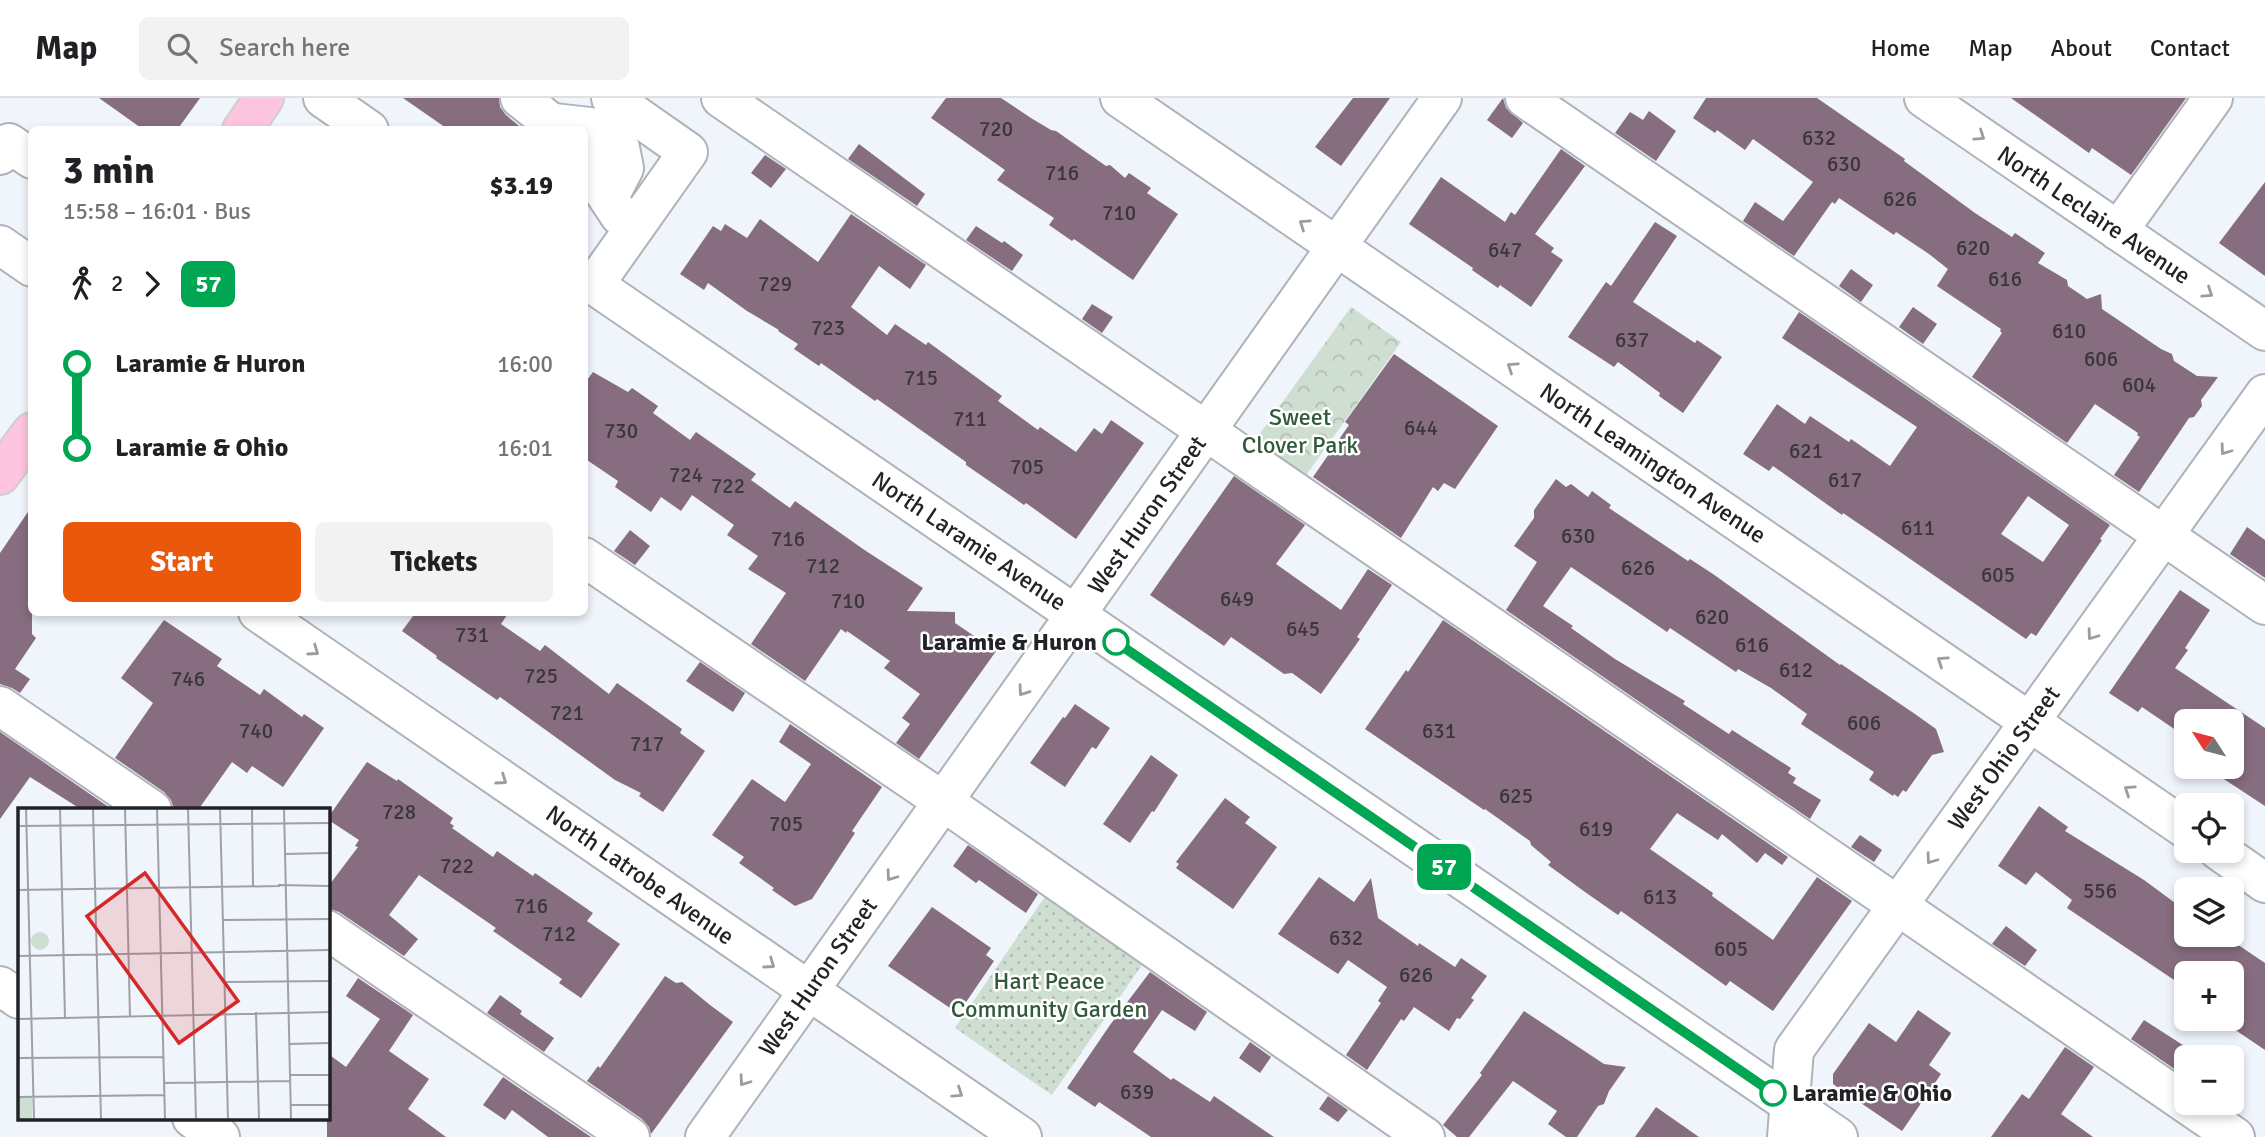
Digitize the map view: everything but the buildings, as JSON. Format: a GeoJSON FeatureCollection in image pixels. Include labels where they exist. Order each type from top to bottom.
{"type":"FeatureCollection","features":[{"type":"Feature","properties":{"kind":"main road"},"geometry":{"type":"LineString","coordinates":[[245,126],[264,98]]}},
{"type":"Feature","properties":{"kind":"street"},"geometry":{"type":"LineString","coordinates":[[323,98],[359,126]]}},
{"type":"Feature","properties":{"kind":"street"},"geometry":{"type":"LineString","coordinates":[[520,98],[557,126]]}},
{"type":"Feature","properties":{"kind":"street"},"geometry":{"type":"LineString","coordinates":[[589,281],[631,233],[688,152],[611,98]]}},
{"type":"Feature","properties":{"kind":"street"},"geometry":{"type":"LineString","coordinates":[[721,98],[2235,1137]]}},
{"type":"Feature","properties":{"kind":"street","name":"North Leamington Avenue"},"geometry":{"type":"LineString","coordinates":[[1120,98],[2174,821]]}},
{"type":"Feature","properties":{"kind":"street","name":"West Huron Street"},"geometry":{"type":"LineString","coordinates":[[705,1137],[1442,98]]}},
{"type":"Feature","properties":{"kind":"street"},"geometry":{"type":"LineString","coordinates":[[1525,98],[2265,604]]}},
{"type":"Feature","properties":{"kind":"street"},"geometry":{"type":"LineString","coordinates":[[2119,231],[2213,98]]}},
{"type":"Feature","properties":{"kind":"street","name":"North Leclaire Avenue"},"geometry":{"type":"LineString","coordinates":[[1931,100],[2265,331]]}},
{"type":"Feature","properties":{"kind":"street"},"geometry":{"type":"LineString","coordinates":[[588,127],[620,148],[624,168],[609,197]]}},
{"type":"Feature","properties":{"kind":"street"},"geometry":{"type":"LineString","coordinates":[[0,155],[9,143],[28,156]]}},
{"type":"Feature","properties":{"kind":"street"},"geometry":{"type":"LineString","coordinates":[[588,168],[631,233]]}},
{"type":"Feature","properties":{"kind":"street"},"geometry":{"type":"LineString","coordinates":[[0,245],[28,264]]}},
{"type":"Feature","properties":{"kind":"street","name":"North Laramie Avenue"},"geometry":{"type":"LineString","coordinates":[[589,281],[1076,615],[1788,1120],[1838,1137]]}},
{"type":"Feature","properties":{"kind":"street","name":"West Ohio Street"},"geometry":{"type":"LineString","coordinates":[[1788,1120],[1794,1050],[2265,394]]}},
{"type":"Feature","properties":{"kind":"street"},"geometry":{"type":"LineString","coordinates":[[588,560],[944,802],[1426,1137]]}},
{"type":"Feature","properties":{"kind":"street","name":"North Latrobe Avenue"},"geometry":{"type":"LineString","coordinates":[[264,616],[1021,1137]]}},
{"type":"Feature","properties":{"kind":"street"},"geometry":{"type":"LineString","coordinates":[[0,706],[149,808]]}},
{"type":"Feature","properties":{"kind":"street"},"geometry":{"type":"LineString","coordinates":[[2237,863],[2265,883]]}},
{"type":"Feature","properties":{"kind":"street"},"geometry":{"type":"LineString","coordinates":[[329,931],[630,1137]]}},
{"type":"Feature","properties":{"kind":"street"},"geometry":{"type":"LineString","coordinates":[[0,986],[18,998]]}},
{"type":"Feature","properties":{"kind":"street"},"geometry":{"type":"LineString","coordinates":[[193,1119],[220,1137]]}},
{"type":"Feature","properties":{"kind":"green space","name":"Sweet Clover Park"},"geometry":{"type":"Polygon","coordinates":[[[1351,307],[1401,342],[1302,481],[1251,446],[1351,307]]]}},
{"type":"Feature","properties":{"kind":"green space","name":"Hart Peace Community Garden"},"geometry":{"type":"Polygon","coordinates":[[[1046,895],[1144,962],[1052,1095],[955,1028],[1046,895]]]}},
{"type":"Feature","properties":{"kind":"bus line","name":"57"},"geometry":{"type":"LineString","coordinates":[[1116,642],[1773,1093]]}},
{"type":"Feature","properties":{"kind":"place","name":"Laramie & Huron"},"geometry":{"type":"Point","coordinates":[1116,642]}},
{"type":"Feature","properties":{"kind":"place","name":"Laramie & Ohio"},"geometry":{"type":"Point","coordinates":[1773,1093]}}]}
